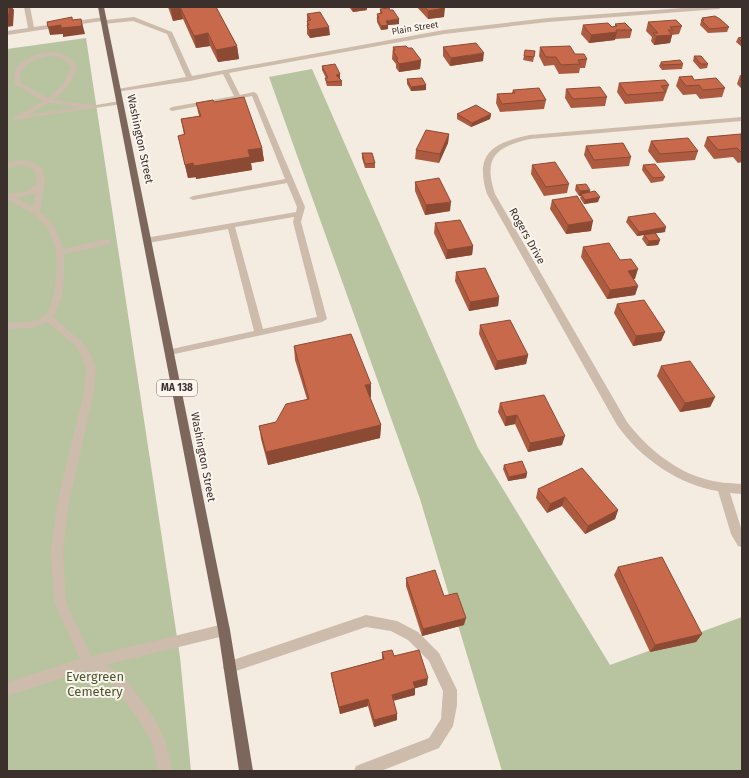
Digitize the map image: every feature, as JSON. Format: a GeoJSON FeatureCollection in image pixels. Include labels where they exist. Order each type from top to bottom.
{"type":"FeatureCollection","features":[{"type":"Feature","properties":{"kind":"main road","name":"Washington Street"},"geometry":{"type":"LineString","coordinates":[[101,7],[224,630],[246,771]]}},
{"type":"Feature","properties":{"kind":"street"},"geometry":{"type":"LineString","coordinates":[[27,7],[30,30]]}},
{"type":"Feature","properties":{"kind":"street","name":"Plain Street"},"geometry":{"type":"LineString","coordinates":[[118,91],[444,32],[548,20],[719,7]]}},
{"type":"Feature","properties":{"kind":"street"},"geometry":{"type":"LineString","coordinates":[[7,33],[104,21],[134,19],[170,34],[190,79]]}},
{"type":"Feature","properties":{"kind":"street"},"geometry":{"type":"LineString","coordinates":[[15,119],[49,101],[62,89],[73,74],[74,68],[72,64],[64,56],[56,54],[38,56],[19,68],[16,77],[18,84],[49,101],[96,107]]}},
{"type":"Feature","properties":{"kind":"street"},"geometry":{"type":"LineString","coordinates":[[225,72],[238,97]]}},
{"type":"Feature","properties":{"kind":"street"},"geometry":{"type":"LineString","coordinates":[[170,352],[322,319],[297,222],[301,207],[254,94],[172,109]]}},
{"type":"Feature","properties":{"kind":"street"},"geometry":{"type":"LineString","coordinates":[[7,120],[120,103]]}},
{"type":"Feature","properties":{"kind":"street","name":"Rogers Drive"},"geometry":{"type":"LineString","coordinates":[[742,119],[526,137],[503,145],[494,152],[486,168],[488,185],[491,194],[613,410],[626,430],[660,460],[702,483],[723,488],[742,489]]}},
{"type":"Feature","properties":{"kind":"street"},"geometry":{"type":"LineString","coordinates":[[7,158],[13,158],[21,162],[31,163],[39,169],[40,185],[37,212]]}},
{"type":"Feature","properties":{"kind":"street"},"geometry":{"type":"LineString","coordinates":[[7,166],[21,162]]}},
{"type":"Feature","properties":{"kind":"street"},"geometry":{"type":"LineString","coordinates":[[193,198],[290,180]]}},
{"type":"Feature","properties":{"kind":"street"},"geometry":{"type":"LineString","coordinates":[[7,196],[26,194],[33,191],[40,185]]}},
{"type":"Feature","properties":{"kind":"street"},"geometry":{"type":"LineString","coordinates":[[7,196],[37,212],[52,230],[60,252],[60,272],[54,310],[48,318],[32,325],[7,326]]}},
{"type":"Feature","properties":{"kind":"street"},"geometry":{"type":"LineString","coordinates":[[148,240],[299,214]]}},
{"type":"Feature","properties":{"kind":"street"},"geometry":{"type":"LineString","coordinates":[[231,226],[259,333]]}},
{"type":"Feature","properties":{"kind":"street"},"geometry":{"type":"LineString","coordinates":[[60,252],[107,242]]}},
{"type":"Feature","properties":{"kind":"street"},"geometry":{"type":"LineString","coordinates":[[48,318],[80,344],[87,357],[91,370],[89,392],[63,503],[58,551],[60,602],[88,663],[118,680],[147,720],[160,742],[165,771]]}},
{"type":"Feature","properties":{"kind":"street"},"geometry":{"type":"LineString","coordinates":[[723,488],[737,534],[742,542]]}},
{"type":"Feature","properties":{"kind":"street"},"geometry":{"type":"LineString","coordinates":[[230,667],[366,621],[393,625],[413,636],[434,657],[450,690],[448,721],[434,743],[361,771]]}},
{"type":"Feature","properties":{"kind":"street"},"geometry":{"type":"LineString","coordinates":[[7,689],[88,663],[224,630]]}},
{"type":"Feature","properties":{"kind":"green space","name":"Evergreen Cemetery"},"geometry":{"type":"Polygon","coordinates":[[[86,38],[180,657],[191,771],[7,771],[7,49],[86,38]]]}},
{"type":"Feature","properties":{"kind":"green space"},"geometry":{"type":"Polygon","coordinates":[[[312,69],[478,448],[610,665],[742,617],[742,771],[502,771],[420,499],[269,77],[312,69]]]}},
{"type":"Feature","properties":{"kind":"building"},"geometry":{"type":"Polygon","coordinates":[[[7,7],[9,7],[9,14],[7,14],[7,7]]]}},
{"type":"Feature","properties":{"kind":"building"},"geometry":{"type":"Polygon","coordinates":[[[180,7],[216,7],[237,46],[216,50],[208,33],[194,36],[180,7]]]}},
{"type":"Feature","properties":{"kind":"building"},"geometry":{"type":"Polygon","coordinates":[[[425,7],[444,7],[445,8],[428,11],[425,7]]]}},
{"type":"Feature","properties":{"kind":"building"},"geometry":{"type":"Polygon","coordinates":[[[389,8],[390,10],[393,10],[399,19],[386,21],[388,25],[381,26],[377,18],[379,18],[377,14],[382,13],[380,9],[389,8]]]}},
{"type":"Feature","properties":{"kind":"building"},"geometry":{"type":"Polygon","coordinates":[[[320,12],[329,27],[309,30],[307,21],[311,20],[307,14],[320,12]]]}},
{"type":"Feature","properties":{"kind":"building"},"geometry":{"type":"Polygon","coordinates":[[[715,16],[729,27],[710,29],[701,20],[704,20],[702,18],[715,16]]]}},
{"type":"Feature","properties":{"kind":"building"},"geometry":{"type":"Polygon","coordinates":[[[72,17],[72,20],[81,19],[82,26],[61,28],[61,25],[48,27],[47,22],[72,17]]]}},
{"type":"Feature","properties":{"kind":"building"},"geometry":{"type":"Polygon","coordinates":[[[676,20],[682,26],[670,27],[673,30],[668,30],[672,35],[656,36],[653,33],[658,33],[648,22],[676,20]]]}},
{"type":"Feature","properties":{"kind":"building"},"geometry":{"type":"Polygon","coordinates":[[[608,23],[612,27],[617,26],[615,24],[625,23],[632,30],[616,30],[617,32],[591,35],[583,25],[608,23]]]}},
{"type":"Feature","properties":{"kind":"building"},"geometry":{"type":"Polygon","coordinates":[[[476,43],[484,53],[451,58],[443,47],[476,43]]]}},
{"type":"Feature","properties":{"kind":"building"},"geometry":{"type":"Polygon","coordinates":[[[406,46],[408,48],[412,48],[421,60],[399,64],[393,51],[395,50],[393,47],[406,46]]]}},
{"type":"Feature","properties":{"kind":"building"},"geometry":{"type":"Polygon","coordinates":[[[570,46],[575,54],[584,54],[587,59],[578,60],[580,64],[561,65],[556,57],[546,57],[540,47],[570,46]]]}},
{"type":"Feature","properties":{"kind":"building"},"geometry":{"type":"Polygon","coordinates":[[[525,50],[535,51],[534,57],[524,56],[525,50]]]}},
{"type":"Feature","properties":{"kind":"building"},"geometry":{"type":"Polygon","coordinates":[[[694,56],[701,56],[708,64],[701,64],[694,56]]]}},
{"type":"Feature","properties":{"kind":"building"},"geometry":{"type":"Polygon","coordinates":[[[680,60],[683,64],[663,65],[661,62],[680,60]]]}},
{"type":"Feature","properties":{"kind":"building"},"geometry":{"type":"Polygon","coordinates":[[[335,64],[340,74],[336,75],[342,81],[327,82],[325,78],[328,78],[322,66],[335,64]]]}},
{"type":"Feature","properties":{"kind":"building"},"geometry":{"type":"Polygon","coordinates":[[[692,76],[694,80],[716,78],[725,88],[703,90],[699,85],[686,86],[679,77],[692,76]]]}},
{"type":"Feature","properties":{"kind":"building"},"geometry":{"type":"Polygon","coordinates":[[[422,78],[426,85],[411,87],[407,79],[422,78]]]}},
{"type":"Feature","properties":{"kind":"building"},"geometry":{"type":"Polygon","coordinates":[[[665,80],[669,85],[661,86],[666,92],[627,95],[619,83],[665,80]]]}},
{"type":"Feature","properties":{"kind":"building"},"geometry":{"type":"Polygon","coordinates":[[[600,87],[607,97],[573,99],[566,89],[600,87]]]}},
{"type":"Feature","properties":{"kind":"building"},"geometry":{"type":"Polygon","coordinates":[[[539,88],[546,100],[502,104],[497,94],[515,93],[513,90],[539,88]]]}},
{"type":"Feature","properties":{"kind":"building"},"geometry":{"type":"Polygon","coordinates":[[[244,97],[262,148],[248,150],[250,157],[194,166],[193,163],[185,165],[178,136],[185,134],[181,119],[201,116],[196,103],[213,100],[214,102],[244,97]]]}},
{"type":"Feature","properties":{"kind":"building"},"geometry":{"type":"Polygon","coordinates":[[[476,105],[491,114],[472,123],[457,114],[476,105]]]}},
{"type":"Feature","properties":{"kind":"building"},"geometry":{"type":"Polygon","coordinates":[[[426,130],[449,134],[440,154],[416,150],[426,130]]]}},
{"type":"Feature","properties":{"kind":"building"},"geometry":{"type":"Polygon","coordinates":[[[741,134],[742,153],[737,148],[718,150],[707,137],[741,134]]]}},
{"type":"Feature","properties":{"kind":"building"},"geometry":{"type":"Polygon","coordinates":[[[688,138],[698,151],[660,154],[651,141],[688,138]]]}},
{"type":"Feature","properties":{"kind":"building"},"geometry":{"type":"Polygon","coordinates":[[[623,143],[631,157],[594,160],[586,146],[623,143]]]}},
{"type":"Feature","properties":{"kind":"building"},"geometry":{"type":"Polygon","coordinates":[[[362,153],[372,153],[375,163],[365,164],[362,153]]]}},
{"type":"Feature","properties":{"kind":"building"},"geometry":{"type":"Polygon","coordinates":[[[555,162],[569,184],[546,187],[532,165],[555,162]]]}},
{"type":"Feature","properties":{"kind":"building"},"geometry":{"type":"Polygon","coordinates":[[[655,164],[665,177],[653,178],[643,165],[655,164]]]}},
{"type":"Feature","properties":{"kind":"building"},"geometry":{"type":"Polygon","coordinates":[[[439,178],[451,202],[426,205],[415,182],[439,178]]]}},
{"type":"Feature","properties":{"kind":"building"},"geometry":{"type":"Polygon","coordinates":[[[586,184],[590,190],[580,191],[576,185],[586,184]]]}},
{"type":"Feature","properties":{"kind":"building"},"geometry":{"type":"Polygon","coordinates":[[[595,191],[600,197],[585,200],[581,194],[595,191]]]}},
{"type":"Feature","properties":{"kind":"building"},"geometry":{"type":"Polygon","coordinates":[[[577,196],[593,221],[568,225],[552,200],[577,196]]]}},
{"type":"Feature","properties":{"kind":"building"},"geometry":{"type":"Polygon","coordinates":[[[655,213],[666,227],[639,232],[628,217],[655,213]]]}},
{"type":"Feature","properties":{"kind":"building"},"geometry":{"type":"Polygon","coordinates":[[[460,220],[473,246],[447,250],[435,223],[460,220]]]}},
{"type":"Feature","properties":{"kind":"building"},"geometry":{"type":"Polygon","coordinates":[[[655,233],[660,240],[649,241],[644,235],[655,233]]]}},
{"type":"Feature","properties":{"kind":"building"},"geometry":{"type":"Polygon","coordinates":[[[609,243],[620,260],[631,259],[638,269],[628,271],[638,286],[610,290],[583,247],[609,243]]]}},
{"type":"Feature","properties":{"kind":"building"},"geometry":{"type":"Polygon","coordinates":[[[485,268],[499,297],[470,302],[456,272],[485,268]]]}},
{"type":"Feature","properties":{"kind":"building"},"geometry":{"type":"Polygon","coordinates":[[[644,300],[665,332],[636,336],[617,304],[644,300]]]}},
{"type":"Feature","properties":{"kind":"building"},"geometry":{"type":"Polygon","coordinates":[[[510,320],[528,355],[497,361],[480,325],[510,320]]]}},
{"type":"Feature","properties":{"kind":"building"},"geometry":{"type":"Polygon","coordinates":[[[351,334],[371,384],[365,385],[381,425],[266,452],[259,426],[276,422],[286,404],[309,399],[294,346],[351,334]]]}},
{"type":"Feature","properties":{"kind":"building"},"geometry":{"type":"Polygon","coordinates":[[[690,361],[715,397],[685,403],[661,366],[690,361]]]}},
{"type":"Feature","properties":{"kind":"building"},"geometry":{"type":"Polygon","coordinates":[[[544,395],[565,436],[530,443],[517,415],[506,417],[500,403],[544,395]]]}},
{"type":"Feature","properties":{"kind":"building"},"geometry":{"type":"Polygon","coordinates":[[[522,461],[527,473],[509,477],[504,465],[522,461]]]}},
{"type":"Feature","properties":{"kind":"building"},"geometry":{"type":"Polygon","coordinates":[[[582,468],[618,510],[588,526],[565,497],[550,504],[538,489],[582,468]]]}},
{"type":"Feature","properties":{"kind":"building"},"geometry":{"type":"Polygon","coordinates":[[[662,557],[702,634],[655,645],[618,567],[662,557]]]}},
{"type":"Feature","properties":{"kind":"building"},"geometry":{"type":"Polygon","coordinates":[[[435,570],[444,596],[457,593],[466,618],[423,629],[406,578],[435,570]]]}},
{"type":"Feature","properties":{"kind":"building"},"geometry":{"type":"Polygon","coordinates":[[[392,650],[394,656],[419,650],[428,678],[413,682],[415,688],[392,695],[397,714],[374,720],[368,699],[339,707],[331,673],[384,659],[382,652],[392,650]]]}}]}
